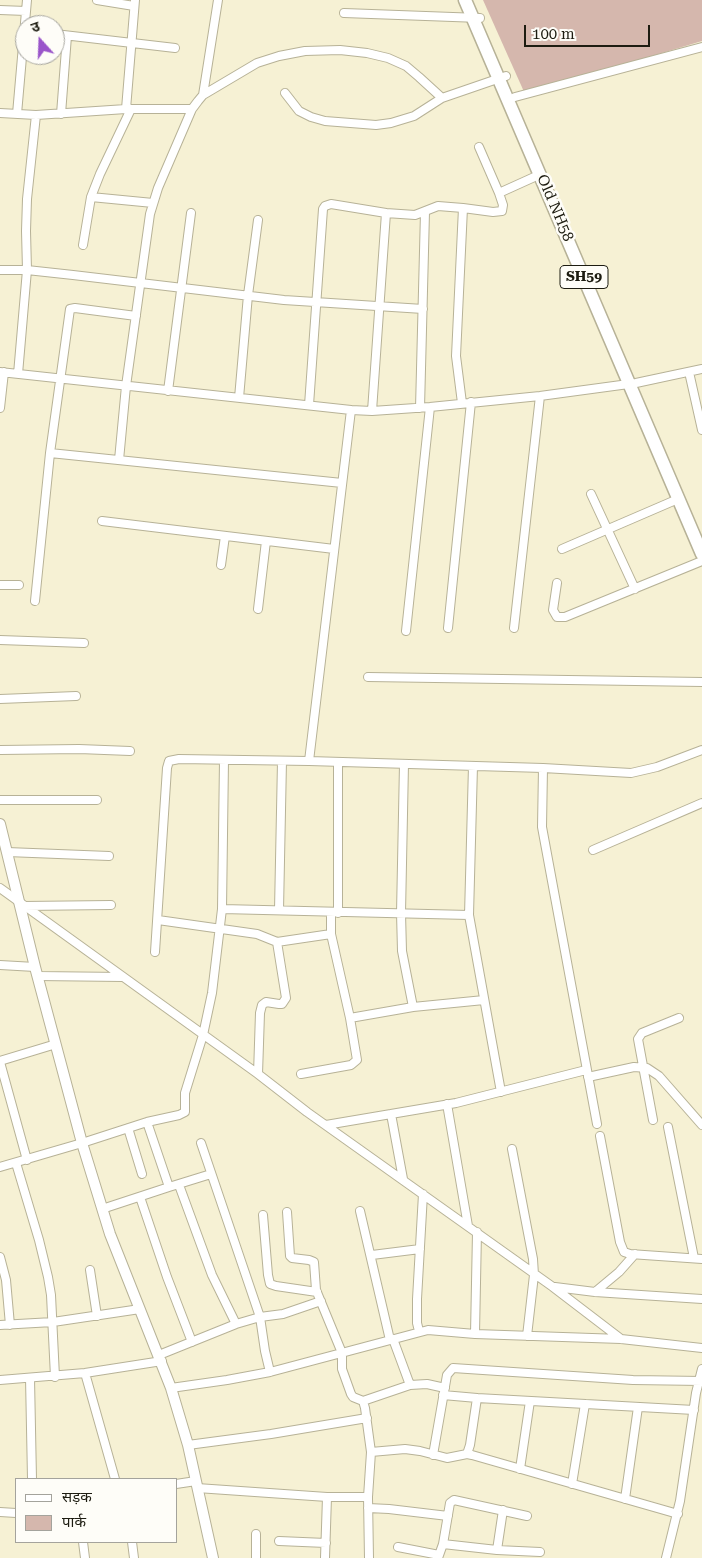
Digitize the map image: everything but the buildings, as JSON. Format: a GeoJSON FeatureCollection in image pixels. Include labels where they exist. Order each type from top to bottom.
{"type":"FeatureCollection","features":[{"type":"Feature","properties":{"kind":"main road","name":"Old NH58"},"geometry":{"type":"LineString","coordinates":[[465,0],[476,18],[503,77],[633,384],[702,538]]}},
{"type":"Feature","properties":{"kind":"main road","name":"Old NH58"},"geometry":{"type":"LineString","coordinates":[[472,0],[476,18]]}},
{"type":"Feature","properties":{"kind":"main road","name":"Old NH58"},"geometry":{"type":"LineString","coordinates":[[503,77],[515,98],[540,168]]}},
{"type":"Feature","properties":{"kind":"main road","name":"Old NH58"},"geometry":{"type":"LineString","coordinates":[[633,384],[678,499],[702,554]]}},
{"type":"Feature","properties":{"kind":"street"},"geometry":{"type":"LineString","coordinates":[[26,15],[27,0]]}},
{"type":"Feature","properties":{"kind":"street"},"geometry":{"type":"LineString","coordinates":[[83,245],[91,197],[129,109],[134,3],[97,0]]}},
{"type":"Feature","properties":{"kind":"street"},"geometry":{"type":"LineString","coordinates":[[204,95],[218,0]]}},
{"type":"Feature","properties":{"kind":"street"},"geometry":{"type":"LineString","coordinates":[[0,10],[26,11]]}},
{"type":"Feature","properties":{"kind":"street"},"geometry":{"type":"LineString","coordinates":[[344,12],[476,18]]}},
{"type":"Feature","properties":{"kind":"street"},"geometry":{"type":"LineString","coordinates":[[61,114],[67,36],[175,48]]}},
{"type":"Feature","properties":{"kind":"street"},"geometry":{"type":"LineString","coordinates":[[515,98],[702,47]]}},
{"type":"Feature","properties":{"kind":"street"},"geometry":{"type":"LineString","coordinates":[[119,460],[126,386],[152,203],[192,109],[204,95],[257,63],[305,51],[340,50],[388,58],[406,66],[442,98]]}},
{"type":"Feature","properties":{"kind":"street"},"geometry":{"type":"LineString","coordinates":[[17,114],[22,65]]}},
{"type":"Feature","properties":{"kind":"street"},"geometry":{"type":"LineString","coordinates":[[286,94],[299,111],[311,117],[325,121],[376,125],[391,123],[414,116],[442,98],[503,77]]}},
{"type":"Feature","properties":{"kind":"street"},"geometry":{"type":"LineString","coordinates":[[0,113],[36,115],[129,109],[192,109]]}},
{"type":"Feature","properties":{"kind":"street"},"geometry":{"type":"LineString","coordinates":[[18,374],[27,270],[26,215],[36,115]]}},
{"type":"Feature","properties":{"kind":"street"},"geometry":{"type":"LineString","coordinates":[[309,405],[322,212],[325,206],[331,204],[410,215],[425,212],[438,206],[493,212],[502,211],[503,205],[479,147]]}},
{"type":"Feature","properties":{"kind":"street"},"geometry":{"type":"LineString","coordinates":[[498,192],[540,168]]}},
{"type":"Feature","properties":{"kind":"street"},"geometry":{"type":"LineString","coordinates":[[91,197],[152,203]]}},
{"type":"Feature","properties":{"kind":"street"},"geometry":{"type":"LineString","coordinates":[[462,403],[456,356],[463,208]]}},
{"type":"Feature","properties":{"kind":"street"},"geometry":{"type":"LineString","coordinates":[[168,391],[190,212]]}},
{"type":"Feature","properties":{"kind":"street"},"geometry":{"type":"LineString","coordinates":[[420,408],[425,212]]}},
{"type":"Feature","properties":{"kind":"street"},"geometry":{"type":"LineString","coordinates":[[372,411],[386,213]]}},
{"type":"Feature","properties":{"kind":"street"},"geometry":{"type":"LineString","coordinates":[[239,398],[248,295],[258,220]]}},
{"type":"Feature","properties":{"kind":"street"},"geometry":{"type":"LineString","coordinates":[[0,270],[27,270],[316,303],[423,309]]}},
{"type":"Feature","properties":{"kind":"street"},"geometry":{"type":"LineString","coordinates":[[35,601],[50,453],[70,309],[75,308],[136,316]]}},
{"type":"Feature","properties":{"kind":"street"},"geometry":{"type":"LineString","coordinates":[[0,408],[2,372],[372,411],[540,396],[633,384],[702,370]]}},
{"type":"Feature","properties":{"kind":"street"},"geometry":{"type":"LineString","coordinates":[[690,372],[702,430]]}},
{"type":"Feature","properties":{"kind":"street"},"geometry":{"type":"LineString","coordinates":[[514,628],[540,396]]}},
{"type":"Feature","properties":{"kind":"street"},"geometry":{"type":"LineString","coordinates":[[448,628],[471,402]]}},
{"type":"Feature","properties":{"kind":"street"},"geometry":{"type":"LineString","coordinates":[[406,631],[430,407]]}},
{"type":"Feature","properties":{"kind":"street"},"geometry":{"type":"LineString","coordinates":[[309,761],[351,410]]}},
{"type":"Feature","properties":{"kind":"street"},"geometry":{"type":"LineString","coordinates":[[50,453],[342,483]]}},
{"type":"Feature","properties":{"kind":"street"},"geometry":{"type":"LineString","coordinates":[[590,494],[635,589]]}},
{"type":"Feature","properties":{"kind":"street"},"geometry":{"type":"LineString","coordinates":[[562,549],[678,499]]}},
{"type":"Feature","properties":{"kind":"street"},"geometry":{"type":"LineString","coordinates":[[102,521],[334,549]]}},
{"type":"Feature","properties":{"kind":"street"},"geometry":{"type":"LineString","coordinates":[[221,565],[225,536]]}},
{"type":"Feature","properties":{"kind":"street"},"geometry":{"type":"LineString","coordinates":[[258,609],[266,541]]}},
{"type":"Feature","properties":{"kind":"street"},"geometry":{"type":"LineString","coordinates":[[557,583],[553,610],[557,617],[561,617],[702,561]]}},
{"type":"Feature","properties":{"kind":"street"},"geometry":{"type":"LineString","coordinates":[[0,585],[19,585]]}},
{"type":"Feature","properties":{"kind":"street"},"geometry":{"type":"LineString","coordinates":[[0,640],[84,643]]}},
{"type":"Feature","properties":{"kind":"street"},"geometry":{"type":"LineString","coordinates":[[368,676],[702,682]]}},
{"type":"Feature","properties":{"kind":"street"},"geometry":{"type":"LineString","coordinates":[[0,699],[76,696]]}},
{"type":"Feature","properties":{"kind":"street"},"geometry":{"type":"LineString","coordinates":[[0,750],[69,749],[130,752]]}},
{"type":"Feature","properties":{"kind":"street"},"geometry":{"type":"LineString","coordinates":[[155,952],[167,764],[169,761],[179,759],[309,761],[543,768],[631,773],[657,767],[702,750]]}},
{"type":"Feature","properties":{"kind":"street"},"geometry":{"type":"LineString","coordinates":[[0,1167],[147,1122],[167,1119],[185,1112],[185,1092],[203,1035],[212,993],[220,928],[222,909],[224,760]]}},
{"type":"Feature","properties":{"kind":"street"},"geometry":{"type":"LineString","coordinates":[[279,910],[282,761]]}},
{"type":"Feature","properties":{"kind":"street"},"geometry":{"type":"LineString","coordinates":[[301,1074],[355,1062],[357,1057],[331,934],[334,913],[338,762]]}},
{"type":"Feature","properties":{"kind":"street"},"geometry":{"type":"LineString","coordinates":[[404,764],[400,913],[402,951],[413,1008]]}},
{"type":"Feature","properties":{"kind":"street"},"geometry":{"type":"LineString","coordinates":[[473,766],[469,915],[500,1092]]}},
{"type":"Feature","properties":{"kind":"street"},"geometry":{"type":"LineString","coordinates":[[543,768],[542,827],[597,1124]]}},
{"type":"Feature","properties":{"kind":"street"},"geometry":{"type":"LineString","coordinates":[[0,800],[97,800]]}},
{"type":"Feature","properties":{"kind":"street"},"geometry":{"type":"LineString","coordinates":[[593,850],[702,803]]}},
{"type":"Feature","properties":{"kind":"street"},"geometry":{"type":"LineString","coordinates":[[0,824],[22,904],[36,971],[82,1143],[102,1209],[126,1276],[171,1388],[188,1444],[213,1558]]}},
{"type":"Feature","properties":{"kind":"street"},"geometry":{"type":"LineString","coordinates":[[7,852],[109,856]]}},
{"type":"Feature","properties":{"kind":"street"},"geometry":{"type":"LineString","coordinates":[[0,888],[326,1125],[477,1232],[621,1339]]}},
{"type":"Feature","properties":{"kind":"street"},"geometry":{"type":"LineString","coordinates":[[22,904],[111,905]]}},
{"type":"Feature","properties":{"kind":"street"},"geometry":{"type":"LineString","coordinates":[[222,909],[469,915]]}},
{"type":"Feature","properties":{"kind":"street"},"geometry":{"type":"LineString","coordinates":[[158,920],[257,934],[277,942],[331,934]]}},
{"type":"Feature","properties":{"kind":"street"},"geometry":{"type":"LineString","coordinates":[[258,1074],[260,1013],[262,1005],[266,1002],[279,1004],[286,998],[277,942]]}},
{"type":"Feature","properties":{"kind":"street"},"geometry":{"type":"LineString","coordinates":[[0,965],[36,971],[124,978]]}},
{"type":"Feature","properties":{"kind":"street"},"geometry":{"type":"LineString","coordinates":[[350,1018],[413,1008],[484,1000]]}},
{"type":"Feature","properties":{"kind":"street"},"geometry":{"type":"LineString","coordinates":[[653,1120],[638,1043],[639,1035],[679,1018]]}},
{"type":"Feature","properties":{"kind":"street"},"geometry":{"type":"LineString","coordinates":[[26,1160],[0,1062],[56,1044]]}},
{"type":"Feature","properties":{"kind":"street"},"geometry":{"type":"LineString","coordinates":[[326,1125],[447,1104],[587,1074],[634,1067],[643,1067],[654,1071],[702,1125]]}},
{"type":"Feature","properties":{"kind":"street"},"geometry":{"type":"LineString","coordinates":[[447,1104],[468,1226]]}},
{"type":"Feature","properties":{"kind":"street"},"geometry":{"type":"LineString","coordinates":[[391,1114],[403,1179]]}},
{"type":"Feature","properties":{"kind":"street"},"geometry":{"type":"LineString","coordinates":[[147,1122],[170,1187]]}},
{"type":"Feature","properties":{"kind":"street"},"geometry":{"type":"LineString","coordinates":[[600,1136],[620,1242],[624,1252],[698,1258],[668,1127]]}},
{"type":"Feature","properties":{"kind":"street"},"geometry":{"type":"LineString","coordinates":[[128,1128],[142,1174]]}},
{"type":"Feature","properties":{"kind":"street"},"geometry":{"type":"LineString","coordinates":[[201,1143],[260,1317],[270,1372]]}},
{"type":"Feature","properties":{"kind":"street"},"geometry":{"type":"LineString","coordinates":[[512,1150],[531,1245],[534,1275],[527,1336]]}},
{"type":"Feature","properties":{"kind":"street"},"geometry":{"type":"LineString","coordinates":[[16,1163],[45,1262],[51,1295],[55,1377]]}},
{"type":"Feature","properties":{"kind":"street"},"geometry":{"type":"LineString","coordinates":[[102,1209],[211,1174]]}},
{"type":"Feature","properties":{"kind":"street"},"geometry":{"type":"LineString","coordinates":[[179,1185],[212,1275],[236,1324]]}},
{"type":"Feature","properties":{"kind":"street"},"geometry":{"type":"LineString","coordinates":[[420,1330],[417,1323],[423,1194]]}},
{"type":"Feature","properties":{"kind":"street"},"geometry":{"type":"LineString","coordinates":[[140,1197],[167,1277],[192,1342]]}},
{"type":"Feature","properties":{"kind":"street"},"geometry":{"type":"LineString","coordinates":[[360,1210],[391,1340],[410,1385]]}},
{"type":"Feature","properties":{"kind":"street"},"geometry":{"type":"LineString","coordinates":[[288,1212],[290,1256],[314,1262],[317,1292],[342,1354],[342,1369],[353,1397],[363,1401],[410,1385],[427,1384],[444,1391],[477,1398],[694,1410]]}},
{"type":"Feature","properties":{"kind":"street"},"geometry":{"type":"LineString","coordinates":[[263,1215],[270,1284],[317,1292]]}},
{"type":"Feature","properties":{"kind":"street"},"geometry":{"type":"LineString","coordinates":[[475,1334],[477,1232]]}},
{"type":"Feature","properties":{"kind":"street"},"geometry":{"type":"LineString","coordinates":[[372,1255],[420,1249]]}},
{"type":"Feature","properties":{"kind":"street"},"geometry":{"type":"LineString","coordinates":[[595,1292],[620,1272],[635,1254]]}},
{"type":"Feature","properties":{"kind":"street"},"geometry":{"type":"LineString","coordinates":[[0,1257],[6,1280],[10,1325]]}},
{"type":"Feature","properties":{"kind":"street"},"geometry":{"type":"LineString","coordinates":[[90,1270],[97,1316]]}},
{"type":"Feature","properties":{"kind":"street"},"geometry":{"type":"LineString","coordinates":[[552,1287],[595,1292],[702,1299]]}},
{"type":"Feature","properties":{"kind":"street"},"geometry":{"type":"LineString","coordinates":[[0,1380],[55,1377],[85,1373],[160,1358],[192,1342],[236,1324],[260,1317],[283,1314],[321,1302]]}},
{"type":"Feature","properties":{"kind":"street"},"geometry":{"type":"LineString","coordinates":[[0,1325],[53,1322],[140,1309]]}},
{"type":"Feature","properties":{"kind":"street"},"geometry":{"type":"LineString","coordinates":[[171,1388],[270,1372],[342,1354],[420,1330],[475,1334],[621,1339],[702,1348]]}},
{"type":"Feature","properties":{"kind":"street"},"geometry":{"type":"LineString","coordinates":[[433,1455],[444,1391],[450,1369],[458,1367],[576,1376],[700,1381]]}},
{"type":"Feature","properties":{"kind":"street"},"geometry":{"type":"LineString","coordinates":[[666,1558],[678,1514],[702,1368]]}},
{"type":"Feature","properties":{"kind":"street"},"geometry":{"type":"LineString","coordinates":[[85,1373],[115,1478]]}},
{"type":"Feature","properties":{"kind":"street"},"geometry":{"type":"LineString","coordinates":[[30,1378],[32,1478]]}},
{"type":"Feature","properties":{"kind":"street"},"geometry":{"type":"LineString","coordinates":[[467,1454],[477,1398]]}},
{"type":"Feature","properties":{"kind":"street"},"geometry":{"type":"LineString","coordinates":[[363,1401],[371,1452],[368,1497],[369,1558]]}},
{"type":"Feature","properties":{"kind":"street"},"geometry":{"type":"LineString","coordinates":[[520,1469],[530,1401]]}},
{"type":"Feature","properties":{"kind":"street"},"geometry":{"type":"LineString","coordinates":[[572,1484],[585,1404]]}},
{"type":"Feature","properties":{"kind":"street"},"geometry":{"type":"LineString","coordinates":[[625,1499],[638,1407]]}},
{"type":"Feature","properties":{"kind":"street"},"geometry":{"type":"LineString","coordinates":[[188,1444],[271,1434],[367,1418]]}},
{"type":"Feature","properties":{"kind":"street"},"geometry":{"type":"LineString","coordinates":[[371,1452],[405,1449],[447,1458],[467,1454],[678,1514]]}},
{"type":"Feature","properties":{"kind":"street"},"geometry":{"type":"LineString","coordinates":[[178,1484],[196,1484],[327,1497],[368,1497]]}},
{"type":"Feature","properties":{"kind":"street"},"geometry":{"type":"LineString","coordinates":[[325,1558],[327,1497]]}},
{"type":"Feature","properties":{"kind":"street"},"geometry":{"type":"LineString","coordinates":[[398,1547],[439,1556],[450,1503],[454,1500],[527,1516]]}},
{"type":"Feature","properties":{"kind":"street"},"geometry":{"type":"LineString","coordinates":[[368,1508],[448,1516]]}},
{"type":"Feature","properties":{"kind":"street"},"geometry":{"type":"LineString","coordinates":[[497,1550],[503,1510]]}},
{"type":"Feature","properties":{"kind":"street"},"geometry":{"type":"LineString","coordinates":[[0,1512],[15,1513]]}},
{"type":"Feature","properties":{"kind":"street"},"geometry":{"type":"LineString","coordinates":[[256,1534],[256,1558]]}},
{"type":"Feature","properties":{"kind":"street"},"geometry":{"type":"LineString","coordinates":[[279,1541],[326,1543]]}},
{"type":"Feature","properties":{"kind":"street"},"geometry":{"type":"LineString","coordinates":[[83,1543],[85,1558]]}},
{"type":"Feature","properties":{"kind":"street"},"geometry":{"type":"LineString","coordinates":[[132,1543],[134,1558]]}},
{"type":"Feature","properties":{"kind":"street"},"geometry":{"type":"LineString","coordinates":[[443,1544],[497,1550],[540,1552]]}},
{"type":"Feature","properties":{"kind":"green space"},"geometry":{"type":"Polygon","coordinates":[[[483,0],[702,0],[702,41],[525,94],[483,0]]]}}]}
